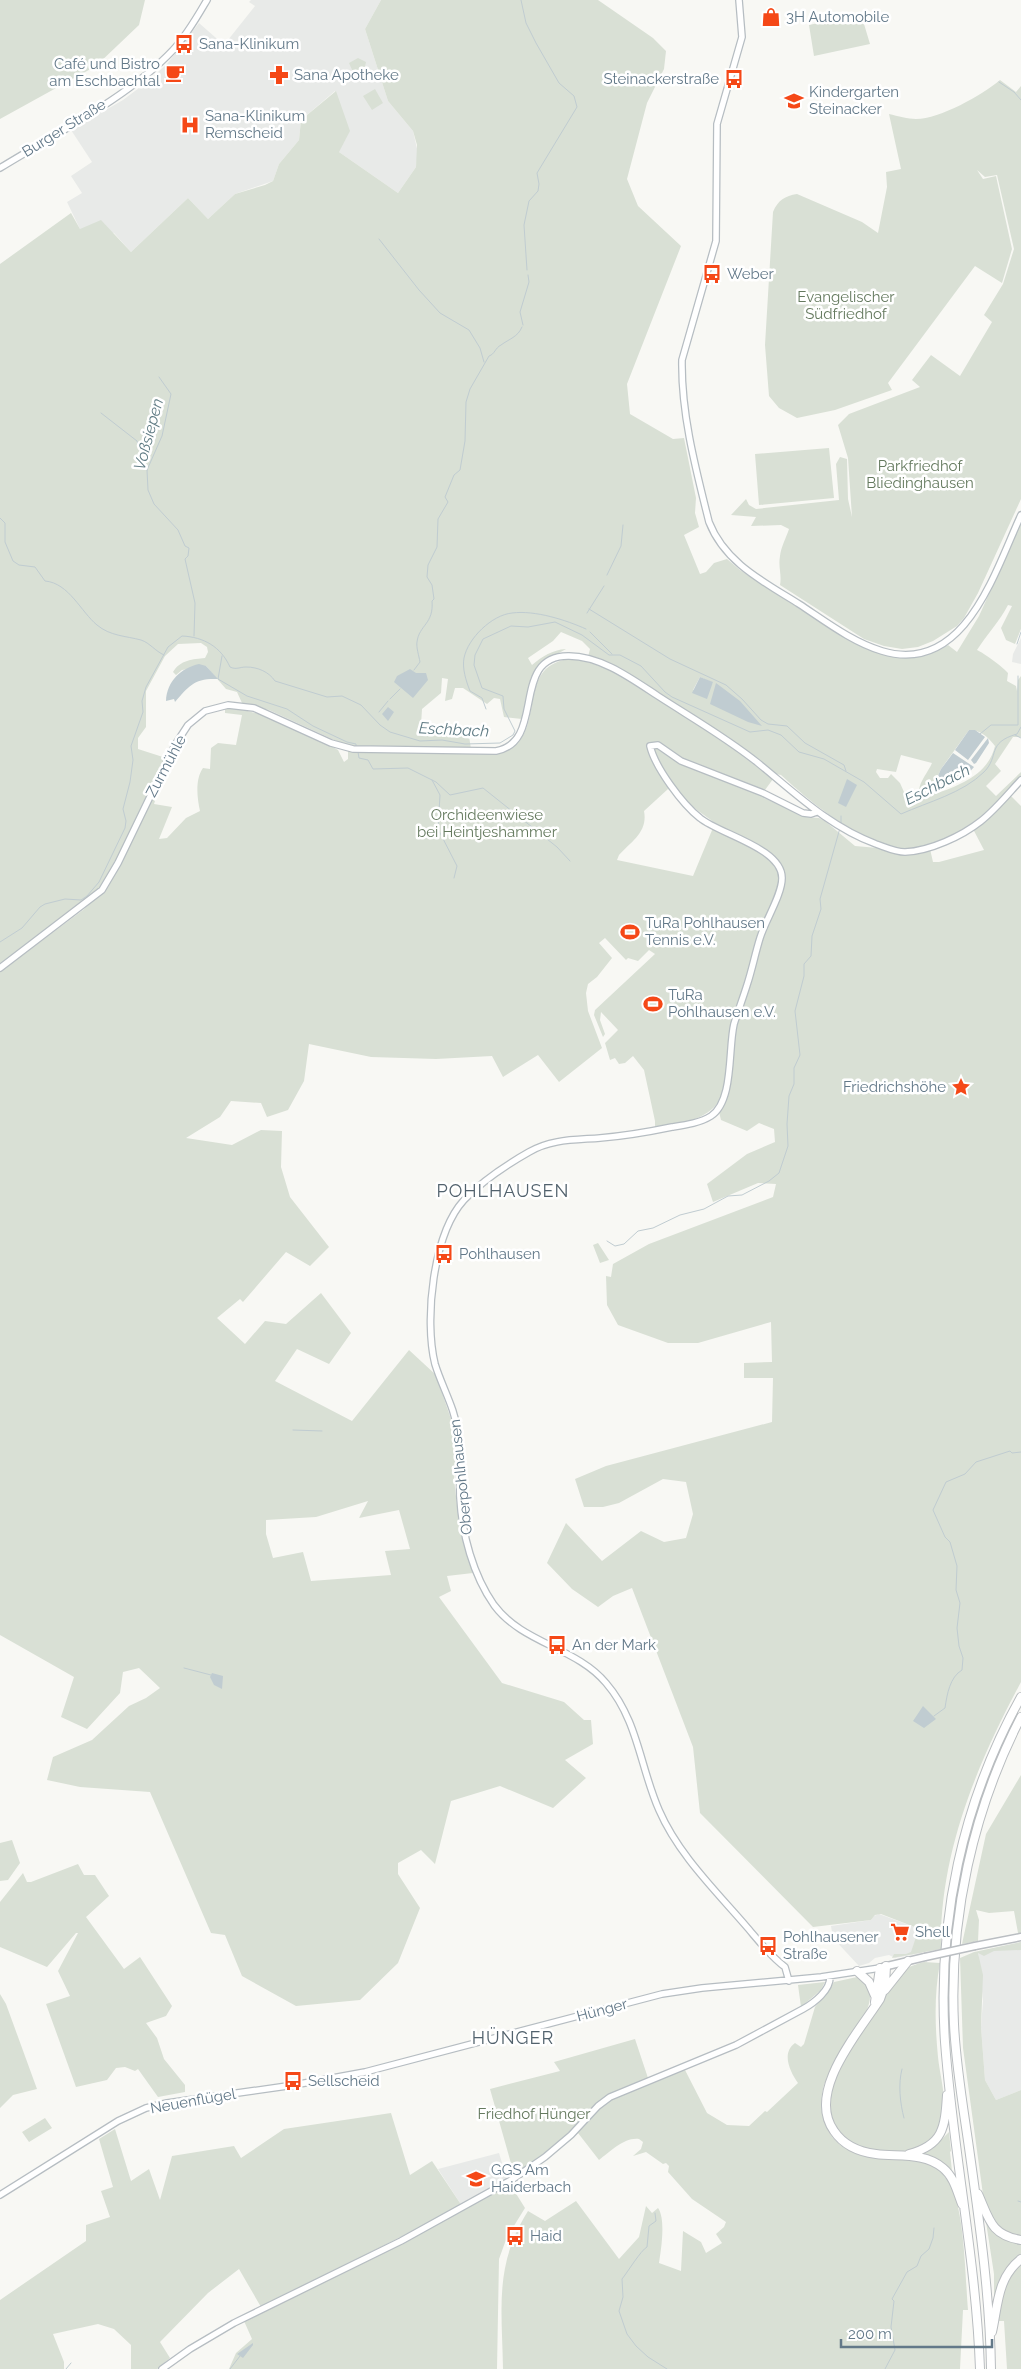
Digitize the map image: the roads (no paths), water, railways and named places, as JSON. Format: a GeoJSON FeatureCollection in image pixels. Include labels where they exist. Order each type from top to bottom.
{"type":"FeatureCollection","features":[{"type":"Feature","properties":{"kind":"highway"},"geometry":{"type":"LineString","coordinates":[[980,2369],[977,2310],[968,2220],[945,2042],[944,1977],[951,1897],[971,1810],[1000,1737],[1021,1697]]}},
{"type":"Feature","properties":{"kind":"highway"},"geometry":{"type":"LineString","coordinates":[[991,2369],[986,2287],[955,2041],[953,1976],[956,1936],[966,1874],[986,1802],[1004,1753],[1021,1717]]}},
{"type":"Feature","properties":{"kind":"highway"},"geometry":{"type":"LineString","coordinates":[[908,1961],[884,1992],[830,2078],[825,2096],[827,2115],[835,2133],[852,2147],[874,2154],[905,2155],[927,2159],[945,2170],[954,2183],[968,2220]]}},
{"type":"Feature","properties":{"kind":"highway"},"geometry":{"type":"LineString","coordinates":[[883,1967],[884,1992]]}},
{"type":"Feature","properties":{"kind":"highway"},"geometry":{"type":"LineString","coordinates":[[871,2014],[883,1967]]}},
{"type":"Feature","properties":{"kind":"highway"},"geometry":{"type":"LineString","coordinates":[[857,1971],[869,1982],[876,1998]]}},
{"type":"Feature","properties":{"kind":"highway"},"geometry":{"type":"LineString","coordinates":[[905,2155],[926,2149],[942,2132],[946,2116],[948,2073]]}},
{"type":"Feature","properties":{"kind":"highway"},"geometry":{"type":"LineString","coordinates":[[974,2185],[987,2217],[993,2226],[1006,2236],[1021,2240]]}},
{"type":"Feature","properties":{"kind":"highway"},"geometry":{"type":"LineString","coordinates":[[990,2342],[1002,2284],[1010,2269],[1021,2259]]}},
{"type":"Feature","properties":{"kind":"main road","name":"Burger Straße"},"geometry":{"type":"LineString","coordinates":[[0,168],[111,99],[156,67],[186,34],[207,0]]}},
{"type":"Feature","properties":{"kind":"main road"},"geometry":{"type":"LineString","coordinates":[[740,0],[743,28],[737,60],[720,107],[717,124],[718,222],[715,250],[686,340],[682,360],[682,377],[688,423],[707,514],[716,538],[742,568],[849,636],[882,651],[907,654],[921,652],[943,644],[968,623],[986,592],[1021,515]]}},
{"type":"Feature","properties":{"kind":"main road","name":"Zurmühle"},"geometry":{"type":"LineString","coordinates":[[0,968],[102,890],[178,739],[188,725],[200,714],[215,707],[234,705],[254,708],[331,742],[353,749],[485,752],[500,750],[513,744],[521,734],[531,688],[539,671],[557,658],[576,656],[619,672],[731,742],[817,812],[841,828],[865,840],[896,851],[912,851],[950,839],[974,826],[989,814],[1021,780]]}},
{"type":"Feature","properties":{"kind":"main road","name":"Oberpohlhausen"},"geometry":{"type":"LineString","coordinates":[[786,1981],[780,1964],[696,1868],[671,1833],[653,1796],[632,1726],[609,1686],[582,1663],[516,1627],[494,1604],[482,1582],[464,1531],[460,1500],[459,1434],[455,1415],[435,1363],[430,1313],[436,1267],[455,1212],[464,1200],[483,1183],[533,1149],[550,1143],[658,1130],[709,1117],[723,1103],[734,1025],[760,937],[782,879],[779,865],[773,859],[747,842],[701,820],[684,802],[650,751],[650,746],[658,745],[681,761],[763,793],[803,813],[811,814],[817,812]]}},
{"type":"Feature","properties":{"kind":"main road","name":"Hünger"},"geometry":{"type":"LineString","coordinates":[[319,2081],[396,2065],[662,1994],[702,1988],[830,1976],[883,1967],[1021,1937]]}},
{"type":"Feature","properties":{"kind":"main road"},"geometry":{"type":"LineString","coordinates":[[162,2369],[190,2349],[234,2323],[401,2241],[482,2198],[545,2157],[604,2101],[619,2092],[736,2044],[803,2010],[829,1985],[830,1976]]}},
{"type":"Feature","properties":{"kind":"main road","name":"Neuenflügel"},"geometry":{"type":"LineString","coordinates":[[0,2195],[118,2121],[141,2110],[167,2103],[319,2081]]}},
{"type":"Feature","properties":{"kind":"water"},"geometry":{"type":"Polygon","coordinates":[[[199,664],[206,666],[218,679],[203,680],[193,684],[175,702],[174,699],[166,701],[169,687],[176,676],[186,669],[199,664]]]}},
{"type":"Feature","properties":{"kind":"water"},"geometry":{"type":"Polygon","coordinates":[[[410,669],[416,673],[426,673],[428,680],[413,698],[394,682],[397,676],[410,669]]]}},
{"type":"Feature","properties":{"kind":"water"},"geometry":{"type":"Polygon","coordinates":[[[700,677],[713,682],[707,699],[692,693],[700,677]]]}},
{"type":"Feature","properties":{"kind":"water"},"geometry":{"type":"Polygon","coordinates":[[[716,683],[740,701],[762,726],[748,722],[710,704],[716,683]]]}},
{"type":"Feature","properties":{"kind":"water"},"geometry":{"type":"Polygon","coordinates":[[[388,707],[394,712],[388,721],[382,714],[388,707]]]}},
{"type":"Feature","properties":{"kind":"water"},"geometry":{"type":"Polygon","coordinates":[[[969,730],[975,730],[985,737],[968,760],[955,750],[969,730]]]}},
{"type":"Feature","properties":{"kind":"water"},"geometry":{"type":"Polygon","coordinates":[[[988,738],[989,743],[974,764],[971,760],[988,738]]]}},
{"type":"Feature","properties":{"kind":"water"},"geometry":{"type":"Polygon","coordinates":[[[953,753],[974,767],[966,776],[932,789],[941,769],[953,753]]]}},
{"type":"Feature","properties":{"kind":"water"},"geometry":{"type":"Polygon","coordinates":[[[847,779],[857,785],[846,807],[838,803],[847,779]]]}},
{"type":"Feature","properties":{"kind":"water"},"geometry":{"type":"Polygon","coordinates":[[[212,1673],[223,1676],[222,1689],[214,1685],[210,1677],[212,1673]]]}},
{"type":"Feature","properties":{"kind":"water"},"geometry":{"type":"Polygon","coordinates":[[[923,1706],[936,1719],[924,1728],[913,1721],[923,1706]]]}},
{"type":"Feature","properties":{"kind":"water"},"geometry":{"type":"Polygon","coordinates":[[[253,2343],[243,2358],[237,2354],[253,2343]]]}},
{"type":"Feature","properties":{"kind":"waterway"},"geometry":{"type":"LineString","coordinates":[[521,0],[526,23],[536,43],[559,83],[574,96],[577,107],[537,173],[538,191],[529,201],[524,225],[527,270]]}},
{"type":"Feature","properties":{"kind":"waterway"},"geometry":{"type":"LineString","coordinates":[[999,82],[1014,92],[1021,100]]}},
{"type":"Feature","properties":{"kind":"waterway"},"geometry":{"type":"LineString","coordinates":[[379,239],[419,290],[440,313],[469,330],[480,348],[484,362]]}},
{"type":"Feature","properties":{"kind":"waterway"},"geometry":{"type":"LineString","coordinates":[[523,325],[520,312],[529,282],[528,275]]}},
{"type":"Feature","properties":{"kind":"waterway"},"geometry":{"type":"LineString","coordinates":[[414,670],[420,662],[417,646],[418,636],[429,620],[434,599],[432,585],[427,577],[428,565],[437,547],[438,519],[448,502],[445,497],[454,475],[460,470],[465,441],[466,402],[470,389],[489,356],[499,346],[516,336],[522,327]]}},
{"type":"Feature","properties":{"kind":"waterway","name":"Voßsiepen"},"geometry":{"type":"LineString","coordinates":[[159,377],[171,394],[162,436],[147,470],[148,490],[154,504],[178,530],[185,546],[189,548],[188,556],[185,559],[195,603],[194,636]]}},
{"type":"Feature","properties":{"kind":"waterway"},"geometry":{"type":"LineString","coordinates":[[101,413],[137,441],[147,470]]}},
{"type":"Feature","properties":{"kind":"waterway"},"geometry":{"type":"LineString","coordinates":[[0,518],[5,523],[5,542],[13,561],[19,565],[35,567],[45,581],[53,583],[68,592],[102,629],[113,634],[144,641],[164,655]]}},
{"type":"Feature","properties":{"kind":"waterway"},"geometry":{"type":"LineString","coordinates":[[607,575],[621,546],[623,525]]}},
{"type":"Feature","properties":{"kind":"waterway"},"geometry":{"type":"LineString","coordinates":[[587,613],[604,586]]}},
{"type":"Feature","properties":{"kind":"waterway"},"geometry":{"type":"LineString","coordinates":[[589,609],[670,659],[726,685],[761,720],[768,724],[787,726],[805,743],[844,765],[846,771]]}},
{"type":"Feature","properties":{"kind":"waterway"},"geometry":{"type":"LineString","coordinates":[[486,709],[482,698],[470,691],[465,674],[464,658],[470,643],[489,623],[504,615],[521,612],[560,619],[586,629]]}},
{"type":"Feature","properties":{"kind":"waterway","name":"Eschbach"},"geometry":{"type":"LineString","coordinates":[[0,942],[22,928],[40,907],[65,899],[81,900],[99,882],[125,828],[126,821],[123,809],[133,760],[131,746],[143,712],[142,701],[146,687],[168,647],[182,636],[198,638],[211,644],[222,654],[232,668],[255,668],[263,671],[275,681],[327,697],[342,696],[361,705],[380,725],[390,732],[420,741],[442,740],[465,744],[500,743],[513,735],[515,731],[504,709],[503,696],[482,688],[474,665],[475,655],[483,639],[511,626],[528,627],[555,622],[582,635],[609,655],[620,655],[641,666],[672,697],[750,732],[768,730],[781,735],[799,752],[824,759],[864,782],[901,814],[956,791],[976,779],[989,766],[995,750],[1001,741],[1017,734],[1021,727]]}},
{"type":"Feature","properties":{"kind":"waterway"},"geometry":{"type":"LineString","coordinates":[[590,632],[612,654]]}},
{"type":"Feature","properties":{"kind":"waterway"},"geometry":{"type":"LineString","coordinates":[[1017,644],[1021,632]]}},
{"type":"Feature","properties":{"kind":"waterway"},"geometry":{"type":"LineString","coordinates":[[222,656],[218,679],[247,696],[287,709],[313,726],[347,742],[356,744],[356,746]]}},
{"type":"Feature","properties":{"kind":"waterway"},"geometry":{"type":"LineString","coordinates":[[980,734],[991,725],[1018,725],[1018,676]]}},
{"type":"Feature","properties":{"kind":"waterway"},"geometry":{"type":"LineString","coordinates":[[390,699],[400,689]]}},
{"type":"Feature","properties":{"kind":"waterway"},"geometry":{"type":"LineString","coordinates":[[379,712],[388,701]]}},
{"type":"Feature","properties":{"kind":"waterway","name":"Eschbach"},"geometry":{"type":"LineString","coordinates":[[1015,735],[1021,738]]}},
{"type":"Feature","properties":{"kind":"waterway"},"geometry":{"type":"LineString","coordinates":[[358,752],[359,758],[368,760],[373,769],[408,768],[436,782],[450,795],[483,788],[557,847],[570,861]]}},
{"type":"Feature","properties":{"kind":"waterway"},"geometry":{"type":"LineString","coordinates":[[432,780],[440,795],[438,829],[457,866],[454,878]]}},
{"type":"Feature","properties":{"kind":"waterway"},"geometry":{"type":"LineString","coordinates":[[841,816],[841,824]]}},
{"type":"Feature","properties":{"kind":"waterway"},"geometry":{"type":"LineString","coordinates":[[607,1241],[615,1246],[624,1244],[638,1231],[653,1228],[680,1215],[704,1209],[728,1196],[742,1195],[769,1181],[779,1173],[788,1146],[789,1096],[794,1084],[794,1068],[800,1055],[795,1011],[804,976],[804,964],[811,956],[812,936],[821,909],[820,899],[840,828]]}},
{"type":"Feature","properties":{"kind":"waterway"},"geometry":{"type":"LineString","coordinates":[[293,1430],[322,1431]]}},
{"type":"Feature","properties":{"kind":"waterway"},"geometry":{"type":"LineString","coordinates":[[934,1716],[945,1708],[952,1681],[962,1670],[963,1658],[959,1646],[957,1628],[960,1603],[956,1590],[957,1566],[950,1542],[945,1537],[933,1510],[946,1482],[965,1474],[976,1462],[1010,1451],[1012,1453],[1021,1452]]}},
{"type":"Feature","properties":{"kind":"waterway"},"geometry":{"type":"LineString","coordinates":[[184,1668],[211,1675]]}},
{"type":"Feature","properties":{"kind":"waterway"},"geometry":{"type":"LineString","coordinates":[[902,2069],[900,2094],[904,2118]]}},
{"type":"Feature","properties":{"kind":"waterway"},"geometry":{"type":"LineString","coordinates":[[655,2213],[656,2221],[649,2226],[647,2247],[622,2279],[623,2297],[619,2311],[627,2334],[636,2346],[648,2357],[667,2369]]}},
{"type":"Feature","properties":{"kind":"waterway"},"geometry":{"type":"LineString","coordinates":[[885,2369],[895,2350],[891,2327],[894,2301],[892,2299],[907,2272],[917,2266],[921,2256],[929,2249],[934,2228]]}},
{"type":"Feature","properties":{"kind":"waterway"},"geometry":{"type":"LineString","coordinates":[[230,2369],[240,2356]]}},
{"type":"Feature","properties":{"kind":"waterway"},"geometry":{"type":"LineString","coordinates":[[66,2369],[71,2363]]}},
{"type":"Feature","properties":{"kind":"place","name":"3H Automobile"},"geometry":{"type":"Point","coordinates":[771,17]}},
{"type":"Feature","properties":{"kind":"place","name":"Sana-Klinikum"},"geometry":{"type":"Point","coordinates":[184,44]}},
{"type":"Feature","properties":{"kind":"place","name":"Café und Bistro am Eschbachtal"},"geometry":{"type":"Point","coordinates":[175,73]}},
{"type":"Feature","properties":{"kind":"place","name":"Sana Apotheke"},"geometry":{"type":"Point","coordinates":[279,75]}},
{"type":"Feature","properties":{"kind":"place","name":"Steinackerstraße"},"geometry":{"type":"Point","coordinates":[734,79]}},
{"type":"Feature","properties":{"kind":"place","name":"Kindergarten Steinacker"},"geometry":{"type":"Point","coordinates":[794,101]}},
{"type":"Feature","properties":{"kind":"place","name":"Sana-Klinikum Remscheid"},"geometry":{"type":"Point","coordinates":[190,125]}},
{"type":"Feature","properties":{"kind":"place","name":"Weber"},"geometry":{"type":"Point","coordinates":[712,274]}},
{"type":"Feature","properties":{"kind":"place","name":"TuRa Pohlhausen Tennis e.V."},"geometry":{"type":"Point","coordinates":[630,932]}},
{"type":"Feature","properties":{"kind":"place","name":"TuRa Pohlhausen e.V."},"geometry":{"type":"Point","coordinates":[653,1004]}},
{"type":"Feature","properties":{"kind":"place","name":"Friedrichshöhe"},"geometry":{"type":"Point","coordinates":[961,1087]}},
{"type":"Feature","properties":{"kind":"place","name":"Pohlhausen"},"geometry":{"type":"Point","coordinates":[444,1254]}},
{"type":"Feature","properties":{"kind":"place","name":"An der Mark"},"geometry":{"type":"Point","coordinates":[557,1645]}},
{"type":"Feature","properties":{"kind":"place","name":"Shell"},"geometry":{"type":"Point","coordinates":[900,1932]}},
{"type":"Feature","properties":{"kind":"place","name":"Pohlhausener Straße"},"geometry":{"type":"Point","coordinates":[768,1946]}},
{"type":"Feature","properties":{"kind":"place","name":"Sellscheid"},"geometry":{"type":"Point","coordinates":[293,2081]}},
{"type":"Feature","properties":{"kind":"place","name":"GGS Am Haiderbach"},"geometry":{"type":"Point","coordinates":[476,2179]}},
{"type":"Feature","properties":{"kind":"place","name":"Haid"},"geometry":{"type":"Point","coordinates":[515,2236]}},
{"type":"Feature","properties":{"kind":"district","name":"POHLHAUSEN"},"geometry":{"type":"Point","coordinates":[503,1191]}},
{"type":"Feature","properties":{"kind":"district","name":"HÜNGER"},"geometry":{"type":"Point","coordinates":[513,2038]}},
{"type":"Feature","properties":{"kind":"park label","name":"Evangelischer Südfriedhof"},"geometry":{"type":"Point","coordinates":[846,306]}},
{"type":"Feature","properties":{"kind":"park label","name":"Parkfriedhof Bliedinghausen"},"geometry":{"type":"Point","coordinates":[920,474]}},
{"type":"Feature","properties":{"kind":"park label","name":"Orchideenwiese bei Heintjeshammer"},"geometry":{"type":"Point","coordinates":[487,824]}},
{"type":"Feature","properties":{"kind":"park label","name":"Friedhof Hünger"},"geometry":{"type":"Point","coordinates":[534,2114]}}]}
